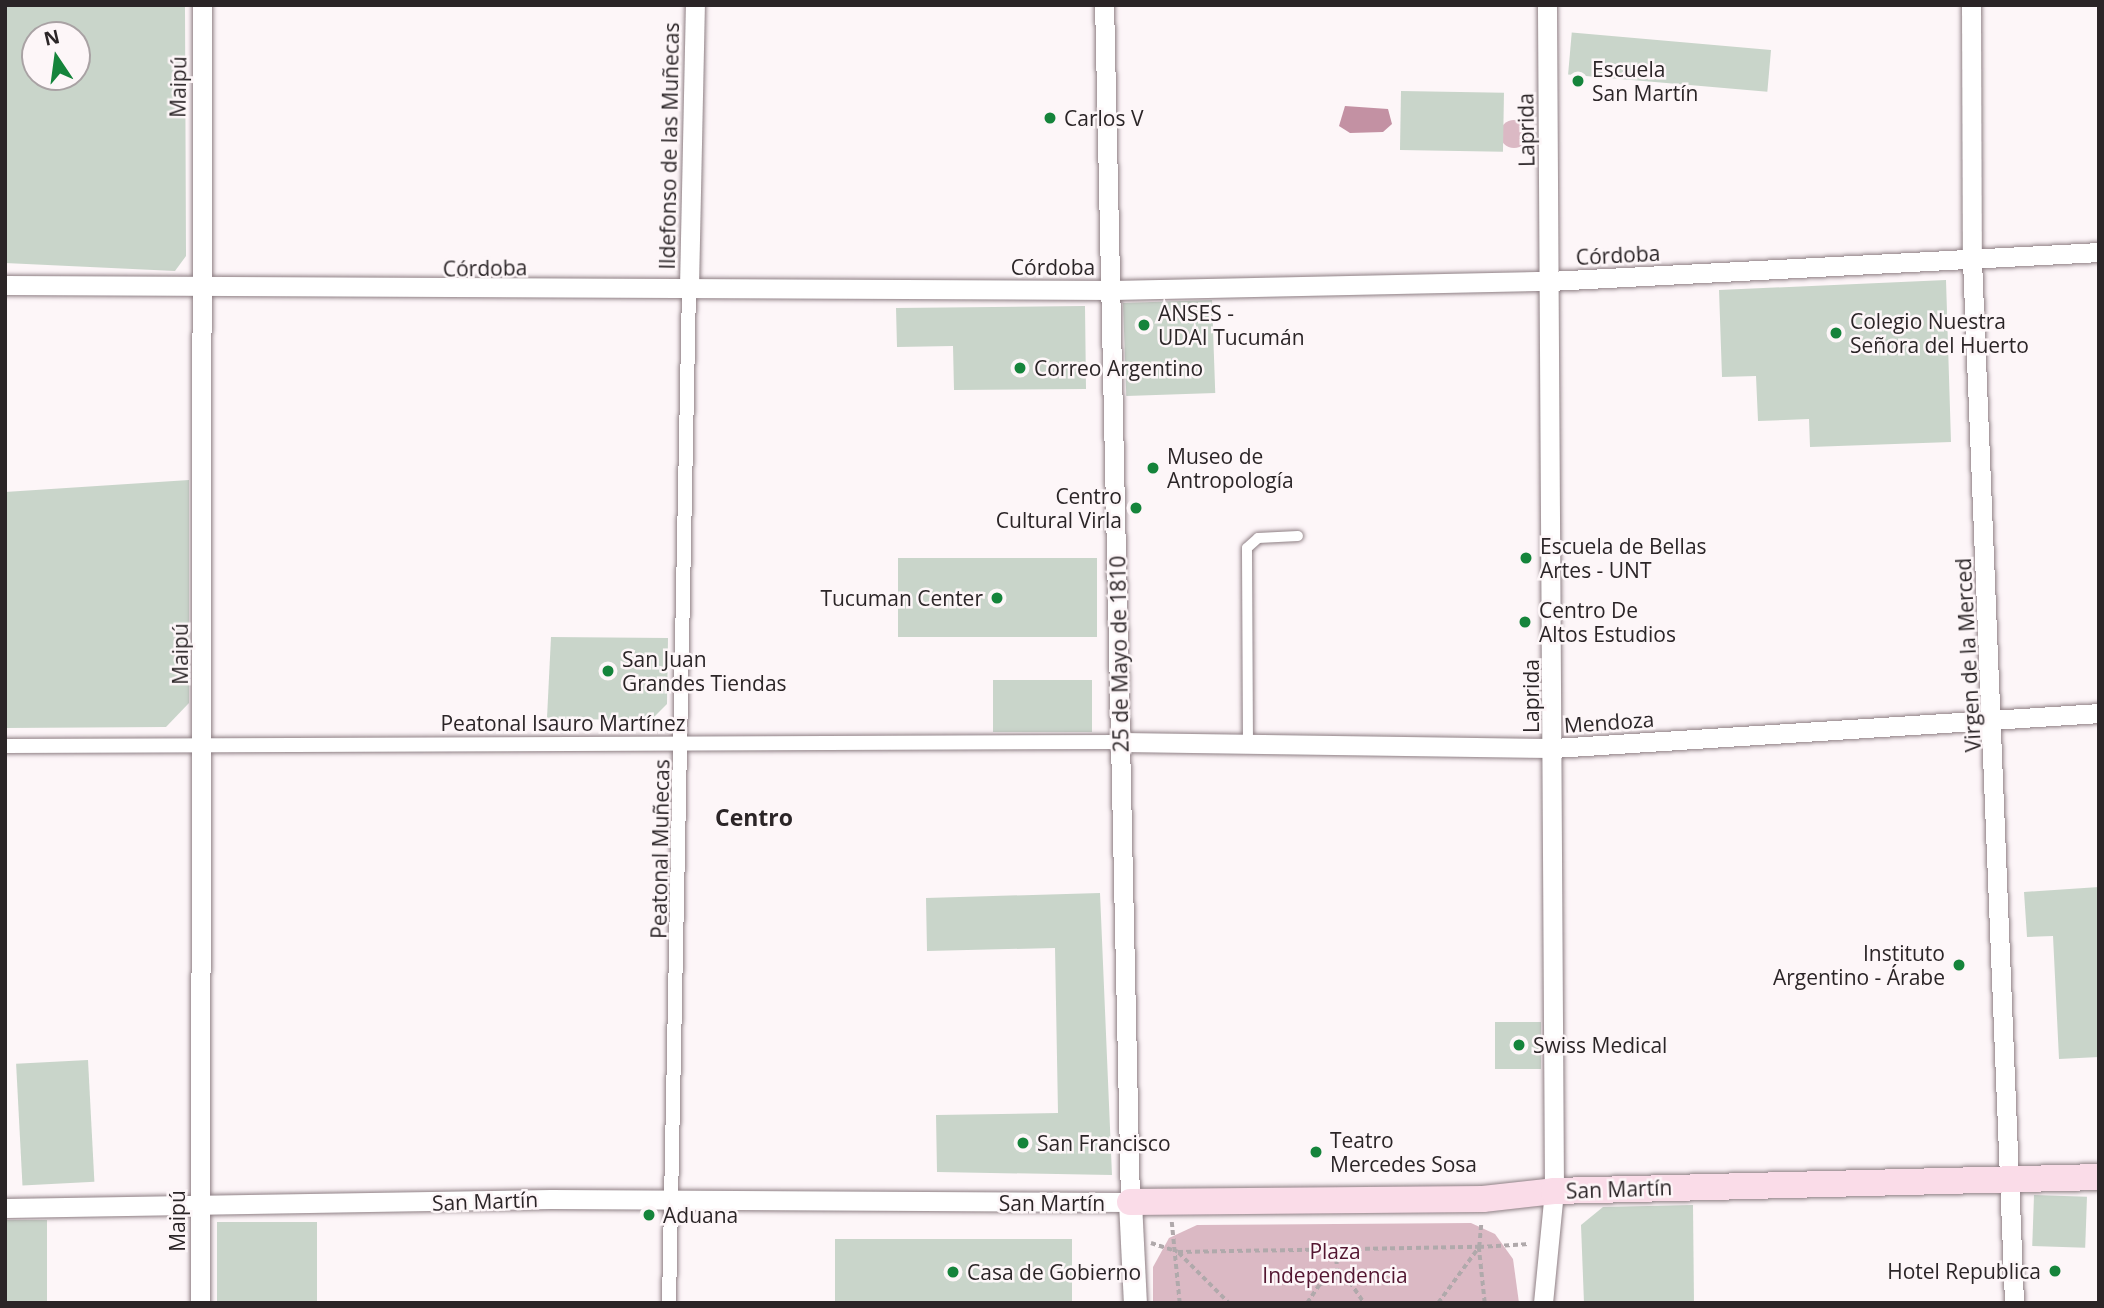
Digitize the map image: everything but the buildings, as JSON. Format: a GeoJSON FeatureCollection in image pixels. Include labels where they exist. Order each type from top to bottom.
{"type":"FeatureCollection","features":[{"type":"Feature","properties":{"kind":"main road","name":"San Martín"},"geometry":{"type":"LineString","coordinates":[[1130,1202],[1169,1206],[1483,1199],[1554,1191],[2099,1177]]}},
{"type":"Feature","properties":{"kind":"street","name":"Maipú"},"geometry":{"type":"LineString","coordinates":[[200,1303],[202,745],[199,287],[202,5]]}},
{"type":"Feature","properties":{"kind":"street","name":"Ildefonso de las Muñecas"},"geometry":{"type":"LineString","coordinates":[[689,287],[695,5]]}},
{"type":"Feature","properties":{"kind":"street","name":"25 de Mayo de 1810"},"geometry":{"type":"LineString","coordinates":[[1104,5],[1130,1202],[1135,1303]]}},
{"type":"Feature","properties":{"kind":"street","name":"Laprida"},"geometry":{"type":"LineString","coordinates":[[1543,1303],[1554,1191],[1554,748],[1548,5]]}},
{"type":"Feature","properties":{"kind":"street","name":"Virgen de la Merced"},"geometry":{"type":"LineString","coordinates":[[1971,5],[1972,260],[1994,720],[2012,1179],[2014,1303]]}},
{"type":"Feature","properties":{"kind":"street","name":"Córdoba"},"geometry":{"type":"LineString","coordinates":[[5,285],[1112,290],[1550,281],[2099,252]]}},
{"type":"Feature","properties":{"kind":"street","name":"Peatonal Muñecas"},"geometry":{"type":"LineString","coordinates":[[669,1303],[683,744],[689,287]]}},
{"type":"Feature","properties":{"kind":"street","name":"Mendoza"},"geometry":{"type":"LineString","coordinates":[[1121,742],[1554,748],[2099,713]]}},
{"type":"Feature","properties":{"kind":"street","name":"Peatonal Isauro Martínez"},"geometry":{"type":"LineString","coordinates":[[5,746],[1121,742]]}},
{"type":"Feature","properties":{"kind":"street","name":"San Martín"},"geometry":{"type":"LineString","coordinates":[[5,1208],[672,1202],[1130,1202]]}},
{"type":"Feature","properties":{"kind":"lane"},"geometry":{"type":"LineString","coordinates":[[1248,744],[1247,548],[1258,538],[1298,536]]}},
{"type":"Feature","properties":{"kind":"path"},"geometry":{"type":"LineString","coordinates":[[1169,1206],[1178,1252],[1180,1303]]}},
{"type":"Feature","properties":{"kind":"path"},"geometry":{"type":"LineString","coordinates":[[1178,1252],[1336,1251],[1547,1242]]}},
{"type":"Feature","properties":{"kind":"path"},"geometry":{"type":"LineString","coordinates":[[1438,1303],[1479,1247]]}},
{"type":"Feature","properties":{"kind":"path"},"geometry":{"type":"LineString","coordinates":[[1479,1247],[1485,1303]]}},
{"type":"Feature","properties":{"kind":"path"},"geometry":{"type":"LineString","coordinates":[[1336,1251],[1338,1278]]}},
{"type":"Feature","properties":{"kind":"path"},"geometry":{"type":"LineString","coordinates":[[1178,1252],[1229,1303]]}},
{"type":"Feature","properties":{"kind":"path"},"geometry":{"type":"LineString","coordinates":[[1307,1303],[1320,1284],[1338,1278],[1350,1282],[1364,1303]]}},
{"type":"Feature","properties":{"kind":"green space"},"geometry":{"type":"Polygon","coordinates":[[[1514,120],[1524,124],[1528,134],[1524,144],[1514,148],[1504,144],[1500,134],[1504,124],[1514,120]]]}},
{"type":"Feature","properties":{"kind":"green space","name":"Plaza Independencia"},"geometry":{"type":"Polygon","coordinates":[[[1471,1223],[1495,1234],[1513,1259],[1519,1303],[1153,1303],[1153,1267],[1169,1238],[1197,1225],[1471,1223]]]}},
{"type":"Feature","properties":{"kind":"shaded area"},"geometry":{"type":"Polygon","coordinates":[[[1345,106],[1388,109],[1392,124],[1383,132],[1350,133],[1339,126],[1345,106]]]}},
{"type":"Feature","properties":{"kind":"place","name":"Escuela San Martín"},"geometry":{"type":"Point","coordinates":[1578,81]}},
{"type":"Feature","properties":{"kind":"place","name":"Carlos V"},"geometry":{"type":"Point","coordinates":[1050,118]}},
{"type":"Feature","properties":{"kind":"place","name":"ANSES - UDAI Tucumán"},"geometry":{"type":"Point","coordinates":[1144,325]}},
{"type":"Feature","properties":{"kind":"place","name":"Colegio Nuestra Señora del Huerto"},"geometry":{"type":"Point","coordinates":[1836,333]}},
{"type":"Feature","properties":{"kind":"place","name":"Correo Argentino"},"geometry":{"type":"Point","coordinates":[1020,368]}},
{"type":"Feature","properties":{"kind":"place","name":"Museo de Antropología"},"geometry":{"type":"Point","coordinates":[1153,468]}},
{"type":"Feature","properties":{"kind":"place","name":"Centro Cultural Virla"},"geometry":{"type":"Point","coordinates":[1136,508]}},
{"type":"Feature","properties":{"kind":"place","name":"Escuela de Bellas Artes - UNT"},"geometry":{"type":"Point","coordinates":[1526,558]}},
{"type":"Feature","properties":{"kind":"place","name":"Tucuman Center"},"geometry":{"type":"Point","coordinates":[997,598]}},
{"type":"Feature","properties":{"kind":"place","name":"Centro De Altos Estudios"},"geometry":{"type":"Point","coordinates":[1525,622]}},
{"type":"Feature","properties":{"kind":"place","name":"San Juan Grandes Tiendas"},"geometry":{"type":"Point","coordinates":[608,671]}},
{"type":"Feature","properties":{"kind":"place","name":"Instituto Argentino - Árabe"},"geometry":{"type":"Point","coordinates":[1959,965]}},
{"type":"Feature","properties":{"kind":"place","name":"Swiss Medical"},"geometry":{"type":"Point","coordinates":[1519,1045]}},
{"type":"Feature","properties":{"kind":"place","name":"San Francisco"},"geometry":{"type":"Point","coordinates":[1023,1143]}},
{"type":"Feature","properties":{"kind":"place","name":"Teatro Mercedes Sosa"},"geometry":{"type":"Point","coordinates":[1316,1152]}},
{"type":"Feature","properties":{"kind":"place","name":"Aduana"},"geometry":{"type":"Point","coordinates":[649,1215]}},
{"type":"Feature","properties":{"kind":"place","name":"Hotel Republica"},"geometry":{"type":"Point","coordinates":[2055,1271]}},
{"type":"Feature","properties":{"kind":"place","name":"Casa de Gobierno"},"geometry":{"type":"Point","coordinates":[953,1272]}},
{"type":"Feature","properties":{"kind":"district","name":"Centro"},"geometry":{"type":"Point","coordinates":[754,817]}}]}
